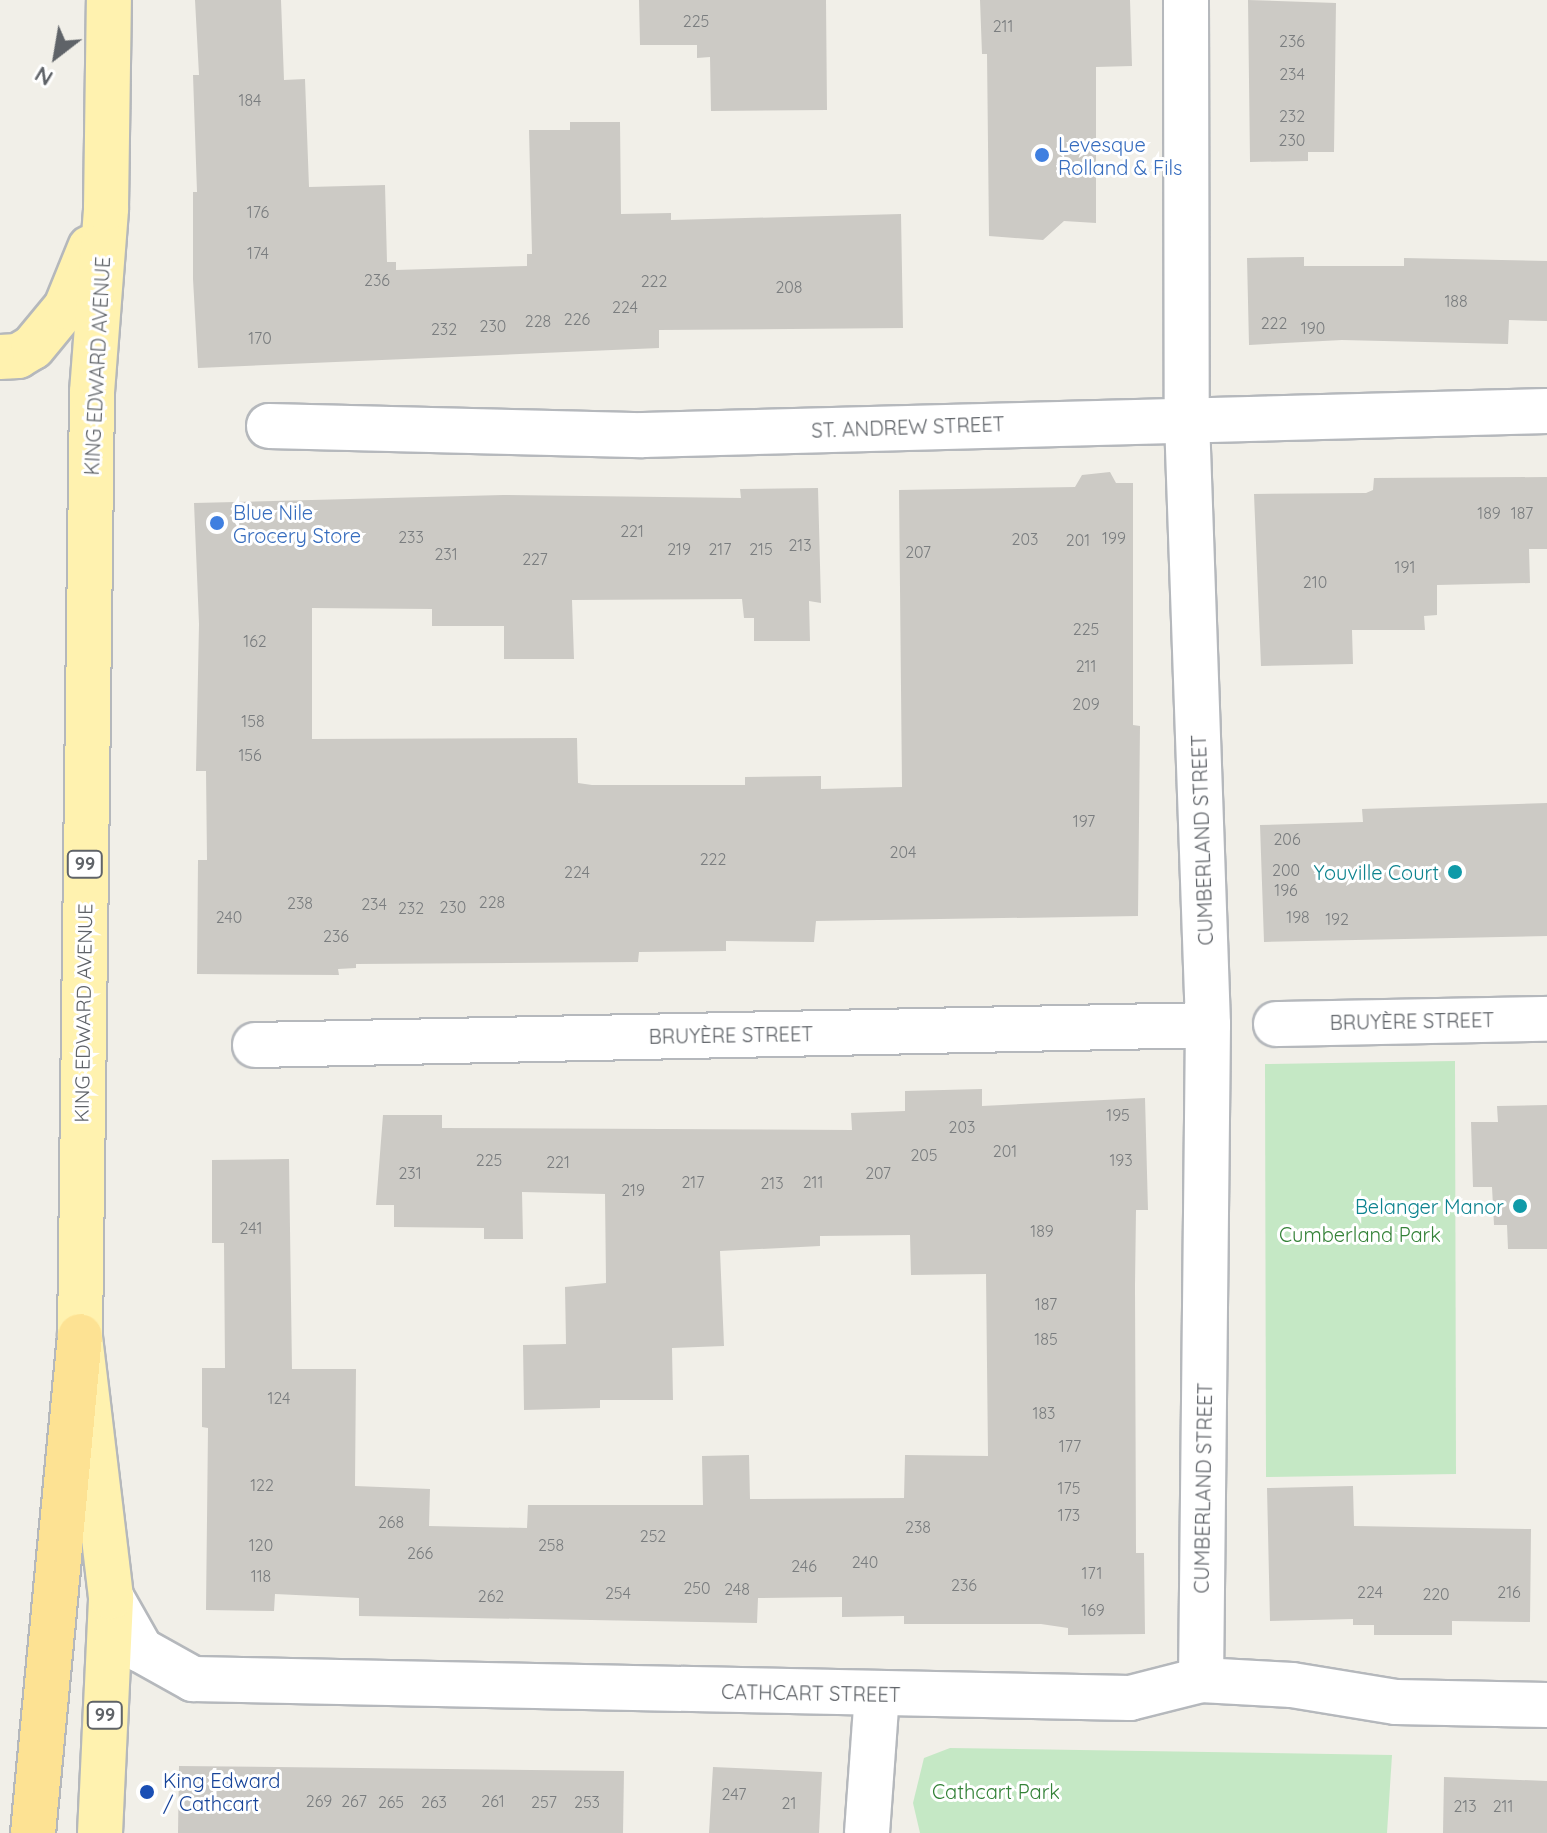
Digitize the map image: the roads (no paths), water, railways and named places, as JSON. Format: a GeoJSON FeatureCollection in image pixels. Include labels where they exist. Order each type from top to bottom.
{"type":"FeatureCollection","features":[{"type":"Feature","properties":{"kind":"highway"},"geometry":{"type":"LineString","coordinates":[[33,1833],[80,1336]]}},
{"type":"Feature","properties":{"kind":"main road","name":"KING EDWARD AVENUE"},"geometry":{"type":"LineString","coordinates":[[100,1833],[111,1597],[80,1336],[92,392],[106,208],[109,0]]}},
{"type":"Feature","properties":{"kind":"main road"},"geometry":{"type":"LineString","coordinates":[[0,357],[18,356],[33,347],[66,307],[106,208]]}},
{"type":"Feature","properties":{"kind":"street","name":"CUMBERLAND STREET"},"geometry":{"type":"LineString","coordinates":[[1186,0],[1187,420],[1208,1025],[1201,1680]]}},
{"type":"Feature","properties":{"kind":"street","name":"ST. ANDREW STREET"},"geometry":{"type":"LineString","coordinates":[[269,426],[643,435],[1547,411]]}},
{"type":"Feature","properties":{"kind":"street","name":"BRUYÈRE STREET"},"geometry":{"type":"LineString","coordinates":[[1276,1024],[1547,1019]]}},
{"type":"Feature","properties":{"kind":"street","name":"BRUYÈRE STREET"},"geometry":{"type":"LineString","coordinates":[[255,1045],[1208,1025]]}},
{"type":"Feature","properties":{"kind":"street","name":"CATHCART STREET"},"geometry":{"type":"LineString","coordinates":[[111,1597],[141,1650],[193,1679],[1130,1698],[1201,1680],[1292,1685],[1396,1702],[1547,1705]]}},
{"type":"Feature","properties":{"kind":"street"},"geometry":{"type":"LineString","coordinates":[[867,1833],[877,1695]]}},
{"type":"Feature","properties":{"kind":"place","name":"Levesque Rolland & Fils"},"geometry":{"type":"Point","coordinates":[1042,155]}},
{"type":"Feature","properties":{"kind":"place","name":"Blue Nile Grocery Store"},"geometry":{"type":"Point","coordinates":[217,523]}},
{"type":"Feature","properties":{"kind":"place","name":"Youville Court"},"geometry":{"type":"Point","coordinates":[1455,872]}},
{"type":"Feature","properties":{"kind":"place","name":"Belanger Manor"},"geometry":{"type":"Point","coordinates":[1520,1206]}},
{"type":"Feature","properties":{"kind":"place","name":"King Edward / Cathcart"},"geometry":{"type":"Point","coordinates":[147,1792]}},
{"type":"Feature","properties":{"kind":"park label","name":"Cumberland Park"},"geometry":{"type":"Point","coordinates":[1360,1234]}},
{"type":"Feature","properties":{"kind":"park label","name":"Cathcart Park"},"geometry":{"type":"Point","coordinates":[996,1791]}}]}
